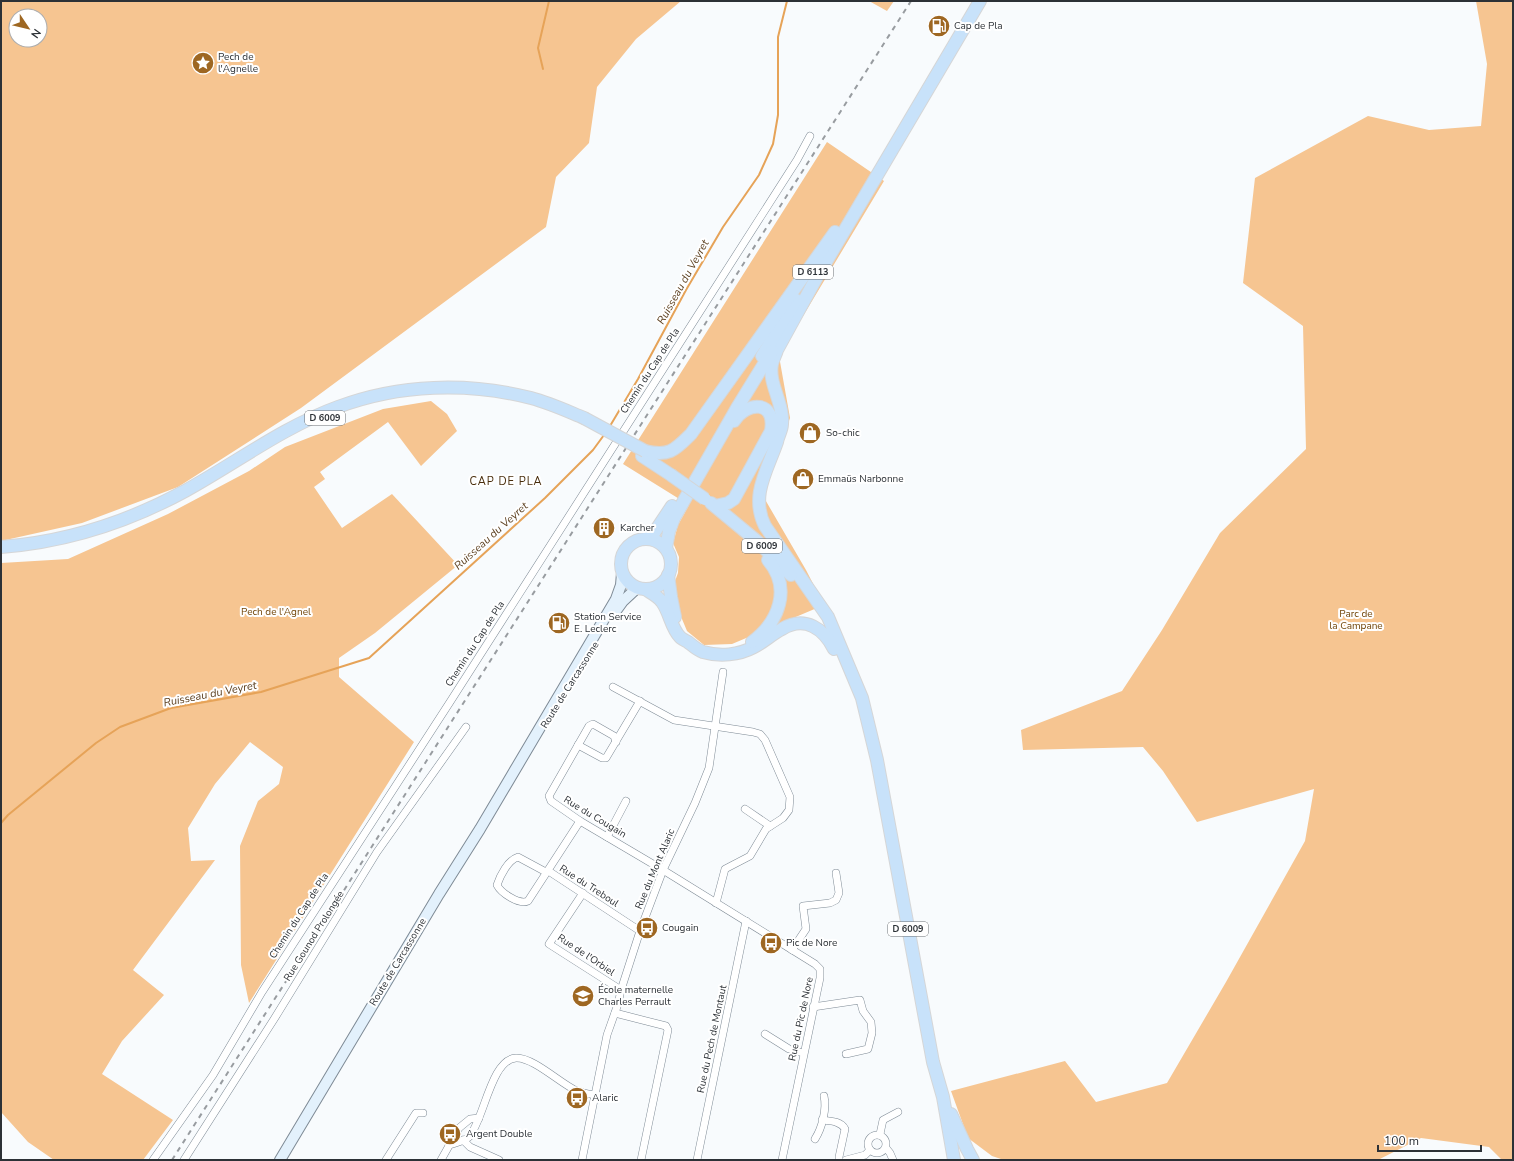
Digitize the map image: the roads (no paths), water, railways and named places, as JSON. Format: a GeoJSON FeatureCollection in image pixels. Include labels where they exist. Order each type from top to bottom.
{"type":"FeatureCollection","features":[{"type":"Feature","properties":{"kind":"main road","name":"D 6113"},"geometry":{"type":"LineString","coordinates":[[646,539],[654,533],[672,507],[974,1]]}},
{"type":"Feature","properties":{"kind":"main road","name":"D 6113"},"geometry":{"type":"LineString","coordinates":[[666,548],[669,531],[674,518],[694,481],[980,1]]}},
{"type":"Feature","properties":{"kind":"main road"},"geometry":{"type":"LineString","coordinates":[[643,453],[663,454],[674,450],[691,434],[844,220]]}},
{"type":"Feature","properties":{"kind":"main road"},"geometry":{"type":"LineString","coordinates":[[823,266],[772,364],[773,381],[781,404],[782,425],[762,482],[758,504],[764,526],[828,617],[836,640]]}},
{"type":"Feature","properties":{"kind":"main road","name":"D 6009"},"geometry":{"type":"LineString","coordinates":[[1,547],[64,537],[123,520],[185,491],[280,434],[316,416],[375,395],[417,389],[447,387],[506,393],[532,398],[554,405],[643,453],[710,503],[758,542],[788,572],[813,602],[849,665],[862,698],[877,760],[933,1062],[943,1097],[954,1160]]}},
{"type":"Feature","properties":{"kind":"main road","name":"D 6009"},"geometry":{"type":"LineString","coordinates":[[1,553],[69,542],[108,531],[136,520],[186,496],[296,432],[340,412],[377,401],[420,395],[447,394],[492,396],[527,403],[584,420]]}},
{"type":"Feature","properties":{"kind":"main road"},"geometry":{"type":"LineString","coordinates":[[694,481],[738,414],[753,406],[760,406],[768,411],[773,422],[771,431],[734,499],[728,503],[710,503]]}},
{"type":"Feature","properties":{"kind":"main road"},"geometry":{"type":"LineString","coordinates":[[710,503],[769,561],[777,573],[780,583],[780,599],[774,618],[756,639],[737,654]]}},
{"type":"Feature","properties":{"kind":"main road"},"geometry":{"type":"LineString","coordinates":[[641,589],[659,586],[668,576],[671,568],[671,560],[666,548],[659,542],[646,539],[632,543],[626,548],[622,554],[622,573],[626,580],[641,589],[655,595],[667,610],[680,637],[702,651],[712,654],[737,654],[753,648],[784,628],[797,624],[809,625],[820,630],[830,642],[851,685],[877,760]]}},
{"type":"Feature","properties":{"kind":"main road","name":"Route de Carcassonne"},"geometry":{"type":"LineString","coordinates":[[280,1160],[518,766],[616,599],[622,585],[622,573]]}},
{"type":"Feature","properties":{"kind":"main road"},"geometry":{"type":"LineString","coordinates":[[668,576],[673,609],[678,626],[687,642]]}},
{"type":"Feature","properties":{"kind":"main road","name":"Route de Carcassonne"},"geometry":{"type":"LineString","coordinates":[[518,766],[582,667],[619,606],[641,589]]}},
{"type":"Feature","properties":{"kind":"main road","name":"D 6009"},"geometry":{"type":"LineString","coordinates":[[943,1097],[973,1160]]}},
{"type":"Feature","properties":{"kind":"street","name":"Chemin du Cap de Pla"},"geometry":{"type":"LineString","coordinates":[[153,1160],[213,1075],[262,992],[454,696],[611,449],[644,401],[797,160],[810,136]]}},
{"type":"Feature","properties":{"kind":"street","name":"Rue du Mont Alaric"},"geometry":{"type":"LineString","coordinates":[[582,1160],[607,1035],[640,931],[663,870],[695,803],[709,768],[723,672]]}},
{"type":"Feature","properties":{"kind":"street"},"geometry":{"type":"LineString","coordinates":[[612,687],[674,720],[753,732],[760,734],[765,740],[790,797],[789,810],[784,818],[766,829],[750,856],[725,869],[716,903]]}},
{"type":"Feature","properties":{"kind":"street"},"geometry":{"type":"LineString","coordinates":[[578,745],[602,758],[606,758],[640,701]]}},
{"type":"Feature","properties":{"kind":"street","name":"Rue du Cougain"},"geometry":{"type":"LineString","coordinates":[[616,742],[614,736],[593,724],[589,726],[549,796],[550,801],[580,821],[663,870]]}},
{"type":"Feature","properties":{"kind":"street","name":"Rue Gounod Prolongée"},"geometry":{"type":"LineString","coordinates":[[184,1160],[301,977],[377,852],[466,727]]}},
{"type":"Feature","properties":{"kind":"street"},"geometry":{"type":"LineString","coordinates":[[607,837],[626,801]]}},
{"type":"Feature","properties":{"kind":"street"},"geometry":{"type":"LineString","coordinates":[[745,809],[770,826]]}},
{"type":"Feature","properties":{"kind":"street"},"geometry":{"type":"LineString","coordinates":[[547,872],[580,821]]}},
{"type":"Feature","properties":{"kind":"street","name":"Rue du Treboul"},"geometry":{"type":"LineString","coordinates":[[547,872],[528,901],[524,903],[519,902],[499,889],[497,885],[513,858],[518,857],[547,872],[550,872],[640,931]]}},
{"type":"Feature","properties":{"kind":"street","name":"Rue du Pic de Nore"},"geometry":{"type":"LineString","coordinates":[[663,870],[815,964],[820,970],[820,978],[803,1053],[782,1160]]}},
{"type":"Feature","properties":{"kind":"street"},"geometry":{"type":"LineString","coordinates":[[792,950],[806,929],[803,906],[836,900],[839,893],[836,873]]}},
{"type":"Feature","properties":{"kind":"street","name":"Rue de l'Orbiel"},"geometry":{"type":"LineString","coordinates":[[583,893],[549,944],[621,990]]}},
{"type":"Feature","properties":{"kind":"street","name":"Rue du Pech de Montaut"},"geometry":{"type":"LineString","coordinates":[[697,1160],[746,922]]}},
{"type":"Feature","properties":{"kind":"street"},"geometry":{"type":"LineString","coordinates":[[813,1007],[860,1000],[863,1011],[871,1022],[872,1033],[868,1049],[846,1054]]}},
{"type":"Feature","properties":{"kind":"street"},"geometry":{"type":"LineString","coordinates":[[615,1013],[666,1026],[668,1030],[641,1160]]}},
{"type":"Feature","properties":{"kind":"street"},"geometry":{"type":"LineString","coordinates":[[765,1034],[789,1049],[803,1053]]}},
{"type":"Feature","properties":{"kind":"street"},"geometry":{"type":"LineString","coordinates":[[449,1145],[468,1138],[479,1118],[494,1078],[501,1066],[508,1060],[516,1058],[533,1062],[577,1091],[595,1095]]}},
{"type":"Feature","properties":{"kind":"street"},"geometry":{"type":"LineString","coordinates":[[815,1139],[819,1133],[826,1103],[824,1096]]}},
{"type":"Feature","properties":{"kind":"street"},"geometry":{"type":"LineString","coordinates":[[880,1134],[883,1120],[898,1112]]}},
{"type":"Feature","properties":{"kind":"street"},"geometry":{"type":"LineString","coordinates":[[386,1160],[416,1113],[423,1113]]}},
{"type":"Feature","properties":{"kind":"street"},"geometry":{"type":"LineString","coordinates":[[441,1160],[459,1128],[470,1119],[479,1118]]}},
{"type":"Feature","properties":{"kind":"street"},"geometry":{"type":"LineString","coordinates":[[822,1120],[844,1126],[845,1129],[839,1160]]}},
{"type":"Feature","properties":{"kind":"street"},"geometry":{"type":"LineString","coordinates":[[880,1134],[886,1139],[886,1148],[893,1160]]}},
{"type":"Feature","properties":{"kind":"street"},"geometry":{"type":"LineString","coordinates":[[870,1150],[868,1142],[870,1138],[880,1134]]}},
{"type":"Feature","properties":{"kind":"street"},"geometry":{"type":"LineString","coordinates":[[463,1140],[470,1147],[499,1160]]}},
{"type":"Feature","properties":{"kind":"street"},"geometry":{"type":"LineString","coordinates":[[870,1150],[876,1152],[886,1148]]}},
{"type":"Feature","properties":{"kind":"street"},"geometry":{"type":"LineString","coordinates":[[846,1160],[865,1155],[870,1150]]}},
{"type":"Feature","properties":{"kind":"waterway"},"geometry":{"type":"LineString","coordinates":[[543,69],[538,48],[549,1]]}},
{"type":"Feature","properties":{"kind":"waterway","name":"Ruisseau du Veyret"},"geometry":{"type":"LineString","coordinates":[[610,426],[723,227],[759,175],[773,144],[778,115],[778,37],[787,1]]}},
{"type":"Feature","properties":{"kind":"waterway","name":"Ruisseau du Veyret"},"geometry":{"type":"LineString","coordinates":[[1,823],[8,815],[96,743],[120,727],[171,708],[261,692],[369,658],[545,498],[593,450],[604,435]]}},
{"type":"Feature","properties":{"kind":"railway"},"geometry":{"type":"LineString","coordinates":[[172,1160],[911,1]]}},
{"type":"Feature","properties":{"kind":"place","name":"Cap de Pla"},"geometry":{"type":"Point","coordinates":[939,26]}},
{"type":"Feature","properties":{"kind":"place","name":"Pech de l'Agnelle"},"geometry":{"type":"Point","coordinates":[203,63]}},
{"type":"Feature","properties":{"kind":"place","name":"So-chic"},"geometry":{"type":"Point","coordinates":[810,433]}},
{"type":"Feature","properties":{"kind":"place","name":"Emmaüs Narbonne"},"geometry":{"type":"Point","coordinates":[803,479]}},
{"type":"Feature","properties":{"kind":"place","name":"Karcher"},"geometry":{"type":"Point","coordinates":[604,528]}},
{"type":"Feature","properties":{"kind":"place","name":"Station Service E. Leclerc"},"geometry":{"type":"Point","coordinates":[559,623]}},
{"type":"Feature","properties":{"kind":"place","name":"Cougain"},"geometry":{"type":"Point","coordinates":[647,928]}},
{"type":"Feature","properties":{"kind":"place","name":"Pic de Nore"},"geometry":{"type":"Point","coordinates":[771,943]}},
{"type":"Feature","properties":{"kind":"place","name":"École maternelle Charles Perrault"},"geometry":{"type":"Point","coordinates":[583,996]}},
{"type":"Feature","properties":{"kind":"place","name":"Alaric"},"geometry":{"type":"Point","coordinates":[577,1098]}},
{"type":"Feature","properties":{"kind":"place","name":"Argent Double"},"geometry":{"type":"Point","coordinates":[450,1134]}},
{"type":"Feature","properties":{"kind":"district","name":"CAP DE PLA"},"geometry":{"type":"Point","coordinates":[506,481]}},
{"type":"Feature","properties":{"kind":"park label","name":"Pech de l'Agnel"},"geometry":{"type":"Point","coordinates":[276,612]}},
{"type":"Feature","properties":{"kind":"park label","name":"Parc de la Campane"},"geometry":{"type":"Point","coordinates":[1356,620]}}]}
